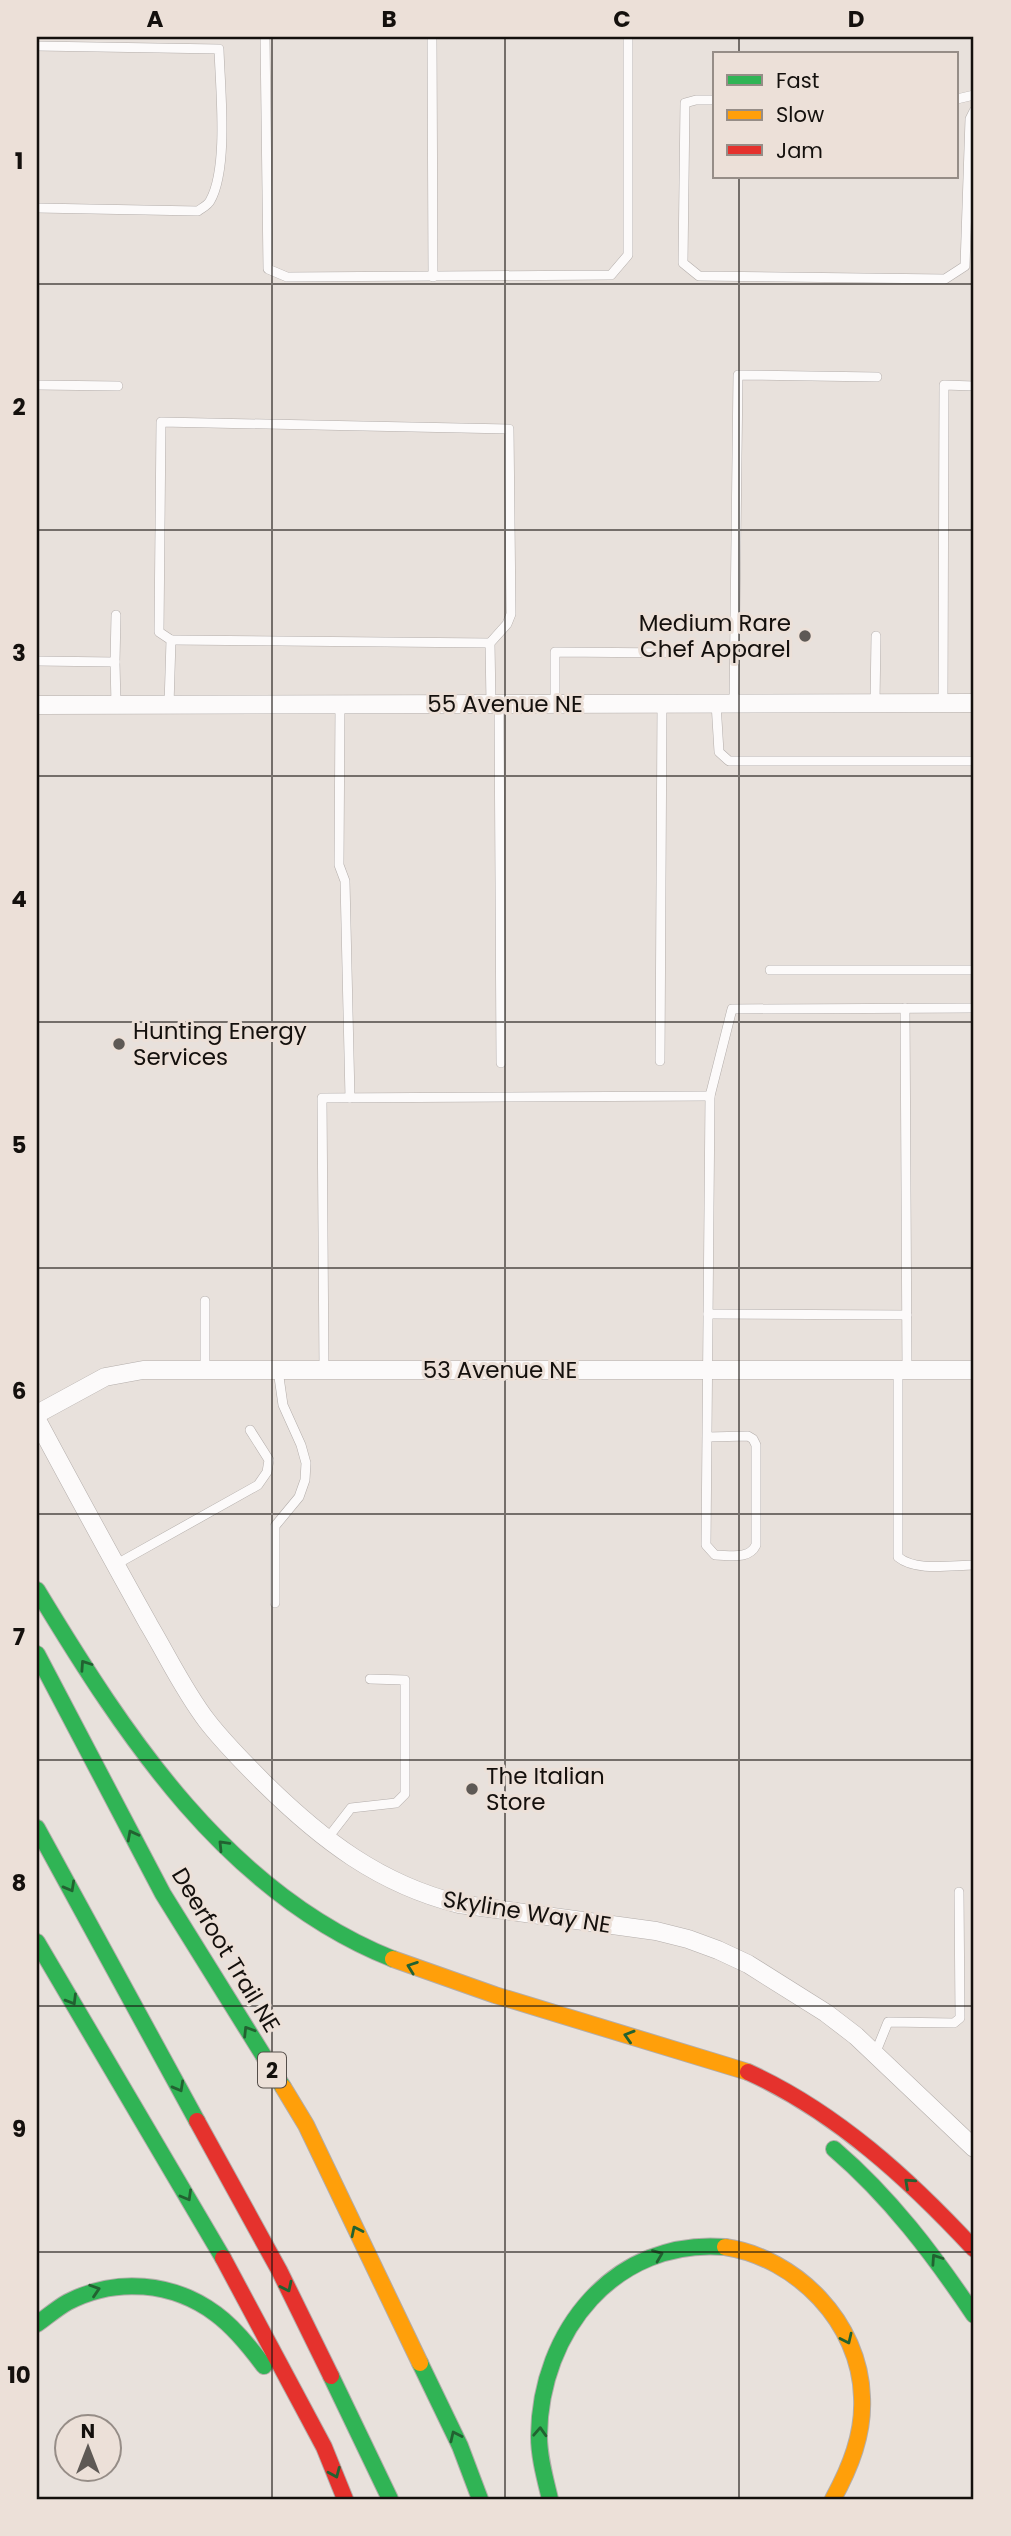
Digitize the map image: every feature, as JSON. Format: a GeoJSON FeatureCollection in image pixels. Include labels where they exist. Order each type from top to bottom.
{"type":"FeatureCollection","features":[{"type":"Feature","properties":{"kind":"highway"},"geometry":{"type":"LineString","coordinates":[[37,1590],[134,1740],[174,1794],[233,1855],[279,1896],[328,1929],[382,1956],[495,1996],[755,2075],[853,2137],[939,2211],[974,2249]]}},
{"type":"Feature","properties":{"kind":"highway","name":"Deerfoot Trail NE"},"geometry":{"type":"LineString","coordinates":[[37,1654],[163,1894],[306,2125],[460,2446],[480,2499]]}},
{"type":"Feature","properties":{"kind":"highway"},"geometry":{"type":"LineString","coordinates":[[37,1828],[279,2270],[390,2499]]}},
{"type":"Feature","properties":{"kind":"highway"},"geometry":{"type":"LineString","coordinates":[[37,1942],[220,2253],[324,2447],[345,2499]]}},
{"type":"Feature","properties":{"kind":"highway"},"geometry":{"type":"LineString","coordinates":[[695,2056],[774,2103]]}},
{"type":"Feature","properties":{"kind":"highway"},"geometry":{"type":"LineString","coordinates":[[816,2135],[870,2179],[926,2244],[974,2315]]}},
{"type":"Feature","properties":{"kind":"highway"},"geometry":{"type":"LineString","coordinates":[[550,2499],[540,2446],[541,2414],[554,2351],[565,2330],[601,2288],[624,2271],[672,2249],[699,2246],[728,2248],[773,2262],[822,2300],[843,2330],[861,2384],[860,2412],[856,2446],[847,2474],[833,2499]]}},
{"type":"Feature","properties":{"kind":"highway"},"geometry":{"type":"LineString","coordinates":[[37,2324],[67,2302],[102,2287],[124,2283],[146,2285],[186,2296],[211,2309],[256,2353],[324,2447]]}},
{"type":"Feature","properties":{"kind":"street","name":"55 Avenue NE"},"geometry":{"type":"LineString","coordinates":[[37,705],[974,703]]}},
{"type":"Feature","properties":{"kind":"street","name":"53 Avenue NE"},"geometry":{"type":"LineString","coordinates":[[37,1414],[105,1377],[142,1370],[974,1370]]}},
{"type":"Feature","properties":{"kind":"street","name":"Skyline Way NE"},"geometry":{"type":"LineString","coordinates":[[37,1420],[115,1565],[205,1719],[298,1817],[373,1871],[428,1896],[459,1904],[656,1931],[718,1950],[748,1965],[825,2013],[856,2036],[974,2148]]}},
{"type":"Feature","properties":{"kind":"lane"},"geometry":{"type":"LineString","coordinates":[[265,37],[268,269],[288,277],[611,275],[628,256],[628,37]]}},
{"type":"Feature","properties":{"kind":"lane"},"geometry":{"type":"LineString","coordinates":[[432,37],[433,277]]}},
{"type":"Feature","properties":{"kind":"lane"},"geometry":{"type":"LineString","coordinates":[[37,46],[219,49],[221,144],[218,175],[209,202],[198,211],[37,208]]}},
{"type":"Feature","properties":{"kind":"lane"},"geometry":{"type":"LineString","coordinates":[[713,100],[685,103],[683,263],[699,276],[945,279],[965,266],[970,119],[974,111]]}},
{"type":"Feature","properties":{"kind":"lane"},"geometry":{"type":"LineString","coordinates":[[877,377],[738,375],[725,704],[717,741],[719,752],[729,761],[974,761]]}},
{"type":"Feature","properties":{"kind":"lane"},"geometry":{"type":"LineString","coordinates":[[943,703],[944,385],[974,386]]}},
{"type":"Feature","properties":{"kind":"lane"},"geometry":{"type":"LineString","coordinates":[[37,386],[118,386]]}},
{"type":"Feature","properties":{"kind":"lane"},"geometry":{"type":"LineString","coordinates":[[490,643],[171,640],[159,632],[161,422],[509,429],[511,614],[507,624],[490,643],[495,704],[501,1063]]}},
{"type":"Feature","properties":{"kind":"lane"},"geometry":{"type":"LineString","coordinates":[[116,615],[116,705]]}},
{"type":"Feature","properties":{"kind":"lane"},"geometry":{"type":"LineString","coordinates":[[875,703],[876,636]]}},
{"type":"Feature","properties":{"kind":"lane"},"geometry":{"type":"LineString","coordinates":[[169,705],[171,640]]}},
{"type":"Feature","properties":{"kind":"lane"},"geometry":{"type":"LineString","coordinates":[[555,704],[555,652],[674,653]]}},
{"type":"Feature","properties":{"kind":"lane"},"geometry":{"type":"LineString","coordinates":[[37,661],[115,662]]}},
{"type":"Feature","properties":{"kind":"lane"},"geometry":{"type":"LineString","coordinates":[[660,1061],[662,704]]}},
{"type":"Feature","properties":{"kind":"lane"},"geometry":{"type":"LineString","coordinates":[[340,705],[339,865],[345,881],[349,1098]]}},
{"type":"Feature","properties":{"kind":"lane"},"geometry":{"type":"LineString","coordinates":[[770,970],[974,970]]}},
{"type":"Feature","properties":{"kind":"lane"},"geometry":{"type":"LineString","coordinates":[[905,1008],[907,1315],[898,1557],[905,1563],[917,1565],[974,1565]]}},
{"type":"Feature","properties":{"kind":"lane"},"geometry":{"type":"LineString","coordinates":[[708,1437],[748,1436],[756,1445],[756,1545],[748,1555],[715,1555],[706,1545],[710,1096],[732,1009],[974,1008]]}},
{"type":"Feature","properties":{"kind":"lane"},"geometry":{"type":"LineString","coordinates":[[324,1369],[323,1098],[710,1096]]}},
{"type":"Feature","properties":{"kind":"lane"},"geometry":{"type":"LineString","coordinates":[[205,1301],[205,1370]]}},
{"type":"Feature","properties":{"kind":"lane"},"geometry":{"type":"LineString","coordinates":[[708,1314],[907,1315]]}},
{"type":"Feature","properties":{"kind":"lane"},"geometry":{"type":"LineString","coordinates":[[275,1603],[275,1527],[299,1497],[305,1480],[306,1463],[283,1405],[278,1370]]}},
{"type":"Feature","properties":{"kind":"lane"},"geometry":{"type":"LineString","coordinates":[[115,1565],[258,1485],[267,1472],[269,1460],[250,1430]]}},
{"type":"Feature","properties":{"kind":"lane"},"geometry":{"type":"LineString","coordinates":[[327,1839],[351,1808],[396,1803],[405,1794],[405,1680],[370,1679]]}},
{"type":"Feature","properties":{"kind":"lane"},"geometry":{"type":"LineString","coordinates":[[875,2054],[888,2022],[954,2023],[960,2018],[959,1892]]}},
{"type":"Feature","properties":{"kind":"traffic: fast"},"geometry":{"type":"LineString","coordinates":[[37,1590],[145,1754],[186,1805],[231,1852],[280,1894],[334,1930],[393,1959]]}},
{"type":"Feature","properties":{"kind":"traffic: fast"},"geometry":{"type":"LineString","coordinates":[[37,1654],[163,1894],[283,2087]]}},
{"type":"Feature","properties":{"kind":"traffic: fast"},"geometry":{"type":"LineString","coordinates":[[37,1828],[197,2121]]}},
{"type":"Feature","properties":{"kind":"traffic: fast"},"geometry":{"type":"LineString","coordinates":[[37,1942],[223,2258]]}},
{"type":"Feature","properties":{"kind":"traffic: fast"},"geometry":{"type":"LineString","coordinates":[[834,2149],[874,2187],[910,2227],[974,2315]]}},
{"type":"Feature","properties":{"kind":"traffic: fast"},"geometry":{"type":"LineString","coordinates":[[550,2499],[539,2444],[543,2397],[553,2361],[569,2328],[591,2299],[618,2275],[650,2258],[685,2248],[725,2247]]}},
{"type":"Feature","properties":{"kind":"traffic: fast"},"geometry":{"type":"LineString","coordinates":[[37,2324],[68,2302],[86,2294],[125,2286],[163,2290],[199,2303],[216,2314],[230,2325],[264,2366]]}},
{"type":"Feature","properties":{"kind":"traffic: fast"},"geometry":{"type":"LineString","coordinates":[[420,2363],[460,2446],[480,2499]]}},
{"type":"Feature","properties":{"kind":"traffic: fast"},"geometry":{"type":"LineString","coordinates":[[331,2376],[390,2499]]}},
{"type":"Feature","properties":{"kind":"traffic: slow"},"geometry":{"type":"LineString","coordinates":[[393,1959],[495,1995],[748,2072]]}},
{"type":"Feature","properties":{"kind":"traffic: slow"},"geometry":{"type":"LineString","coordinates":[[283,2087],[306,2125],[420,2363]]}},
{"type":"Feature","properties":{"kind":"traffic: slow"},"geometry":{"type":"LineString","coordinates":[[725,2247],[777,2265],[799,2280],[820,2298],[837,2320],[850,2344],[862,2397],[861,2424],[850,2463],[833,2499]]}},
{"type":"Feature","properties":{"kind":"traffic: jam"},"geometry":{"type":"LineString","coordinates":[[748,2072],[811,2107],[870,2149],[924,2197],[974,2249]]}},
{"type":"Feature","properties":{"kind":"traffic: jam"},"geometry":{"type":"LineString","coordinates":[[197,2121],[279,2270],[331,2376]]}},
{"type":"Feature","properties":{"kind":"traffic: jam"},"geometry":{"type":"LineString","coordinates":[[223,2258],[324,2447],[345,2499]]}},
{"type":"Feature","properties":{"kind":"place","name":"Medium Rare Chef Apparel"},"geometry":{"type":"Point","coordinates":[805,636]}},
{"type":"Feature","properties":{"kind":"place","name":"Hunting Energy Services"},"geometry":{"type":"Point","coordinates":[119,1044]}},
{"type":"Feature","properties":{"kind":"place","name":"The Italian Store"},"geometry":{"type":"Point","coordinates":[472,1789]}}]}
